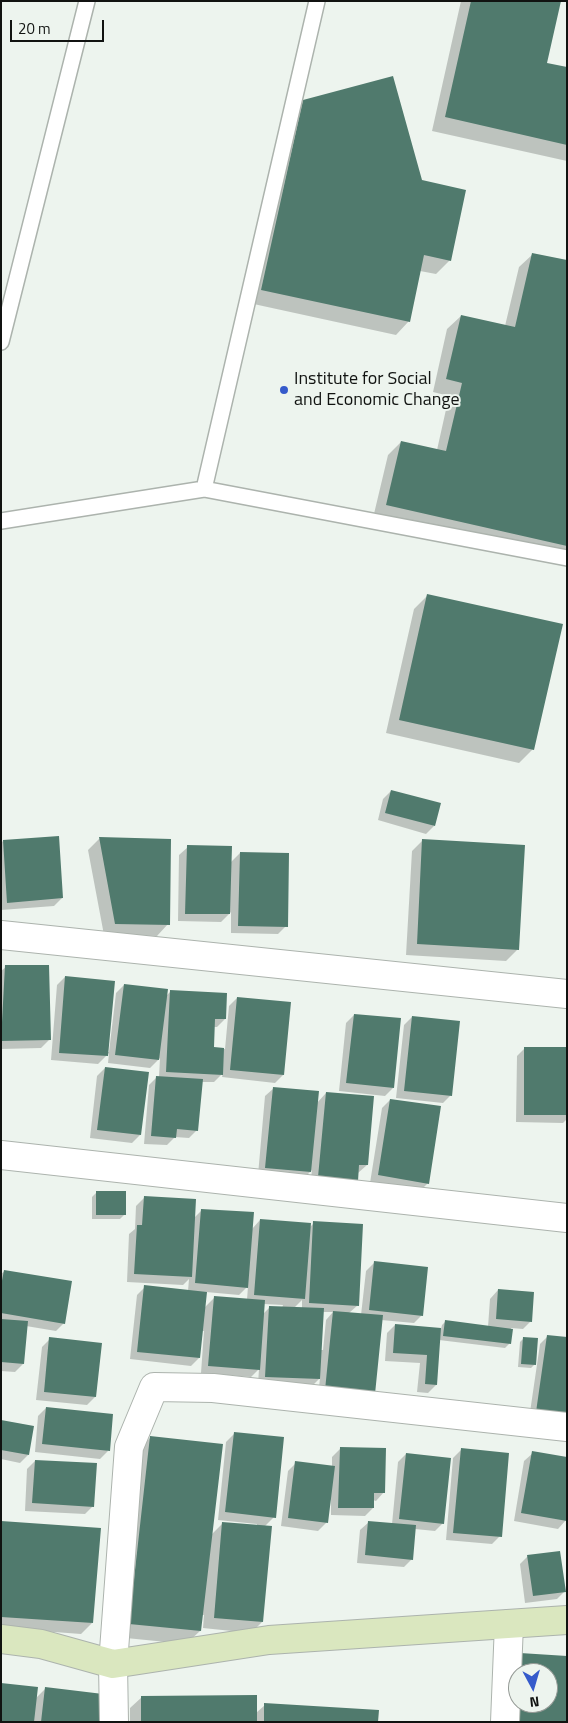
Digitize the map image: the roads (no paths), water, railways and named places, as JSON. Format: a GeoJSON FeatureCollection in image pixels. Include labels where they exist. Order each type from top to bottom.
{"type":"FeatureCollection","features":[{"type":"Feature","properties":{"kind":"street"},"geometry":{"type":"LineString","coordinates":[[1,935],[567,994]]}},
{"type":"Feature","properties":{"kind":"street"},"geometry":{"type":"LineString","coordinates":[[1,1155],[567,1218]]}},
{"type":"Feature","properties":{"kind":"street"},"geometry":{"type":"LineString","coordinates":[[114,1722],[114,1664],[129,1447],[154,1387],[213,1388],[567,1427]]}},
{"type":"Feature","properties":{"kind":"street"},"geometry":{"type":"LineString","coordinates":[[1,1639],[41,1644],[114,1664],[269,1640],[567,1620]]}},
{"type":"Feature","properties":{"kind":"street"},"geometry":{"type":"LineString","coordinates":[[505,1722],[509,1624]]}},
{"type":"Feature","properties":{"kind":"lane"},"geometry":{"type":"LineString","coordinates":[[1,342],[87,1]]}},
{"type":"Feature","properties":{"kind":"lane"},"geometry":{"type":"LineString","coordinates":[[204,488],[317,1]]}},
{"type":"Feature","properties":{"kind":"lane"},"geometry":{"type":"LineString","coordinates":[[1,521],[204,488],[567,558]]}},
{"type":"Feature","properties":{"kind":"place","name":"Institute for Social and Economic Change"},"geometry":{"type":"Point","coordinates":[284,390]}}]}
